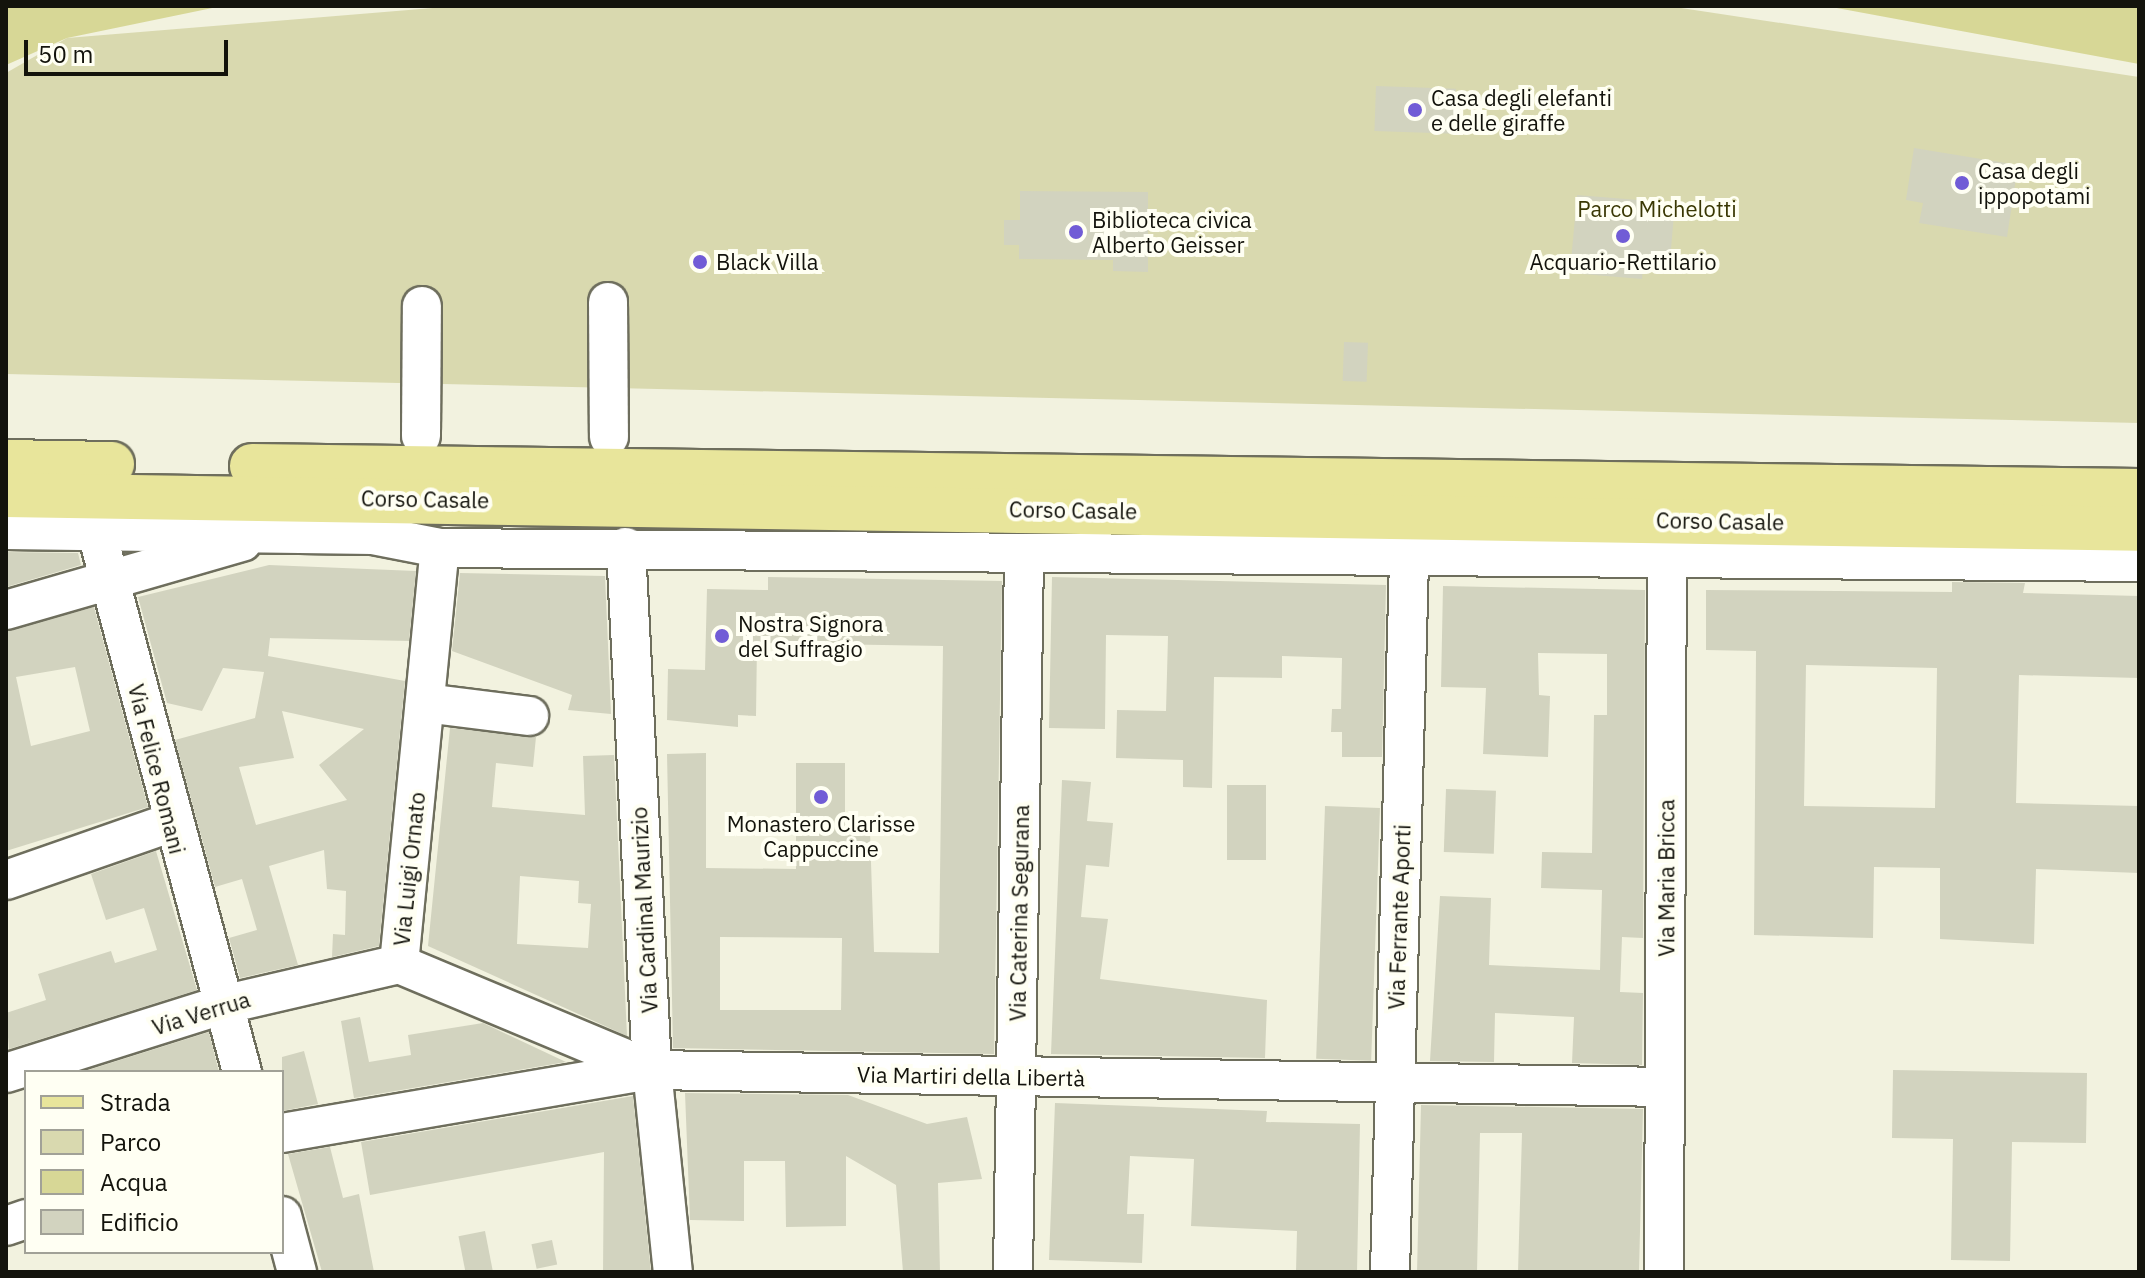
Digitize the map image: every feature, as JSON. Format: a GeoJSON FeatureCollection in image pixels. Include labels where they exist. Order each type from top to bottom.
{"type":"FeatureCollection","features":[{"type":"Feature","properties":{"kind":"main road","name":"Corso Casale"},"geometry":{"type":"LineString","coordinates":[[6,462],[87,495],[2139,529]]}},
{"type":"Feature","properties":{"kind":"main road","name":"Corso Casale"},"geometry":{"type":"LineString","coordinates":[[6,495],[354,498],[1667,522],[2139,491]]}},
{"type":"Feature","properties":{"kind":"street"},"geometry":{"type":"LineString","coordinates":[[608,302],[609,437]]}},
{"type":"Feature","properties":{"kind":"street"},"geometry":{"type":"LineString","coordinates":[[421,436],[422,306]]}},
{"type":"Feature","properties":{"kind":"street","name":"Corso Casale"},"geometry":{"type":"LineString","coordinates":[[6,530],[87,495],[274,531],[373,535],[440,548],[626,547],[1409,561],[1667,522],[2139,562]]}},
{"type":"Feature","properties":{"kind":"street","name":"Via Felice Romani"},"geometry":{"type":"LineString","coordinates":[[87,495],[170,823],[241,1070]]}},
{"type":"Feature","properties":{"kind":"street"},"geometry":{"type":"LineString","coordinates":[[354,498],[440,548]]}},
{"type":"Feature","properties":{"kind":"street","name":"Via Maria Bricca"},"geometry":{"type":"LineString","coordinates":[[1664,1272],[1667,522]]}},
{"type":"Feature","properties":{"kind":"street","name":"Corso Casale"},"geometry":{"type":"LineString","coordinates":[[6,610],[110,582],[274,531]]}},
{"type":"Feature","properties":{"kind":"street","name":"Via Cardinal Maurizio"},"geometry":{"type":"LineString","coordinates":[[626,547],[652,1070],[673,1272]]}},
{"type":"Feature","properties":{"kind":"street","name":"Via Luigi Ornato"},"geometry":{"type":"LineString","coordinates":[[440,548],[399,964],[652,1070]]}},
{"type":"Feature","properties":{"kind":"street","name":"Via Caterina Segurana"},"geometry":{"type":"LineString","coordinates":[[1013,1272],[1024,553]]}},
{"type":"Feature","properties":{"kind":"street","name":"Via Ferrante Aporti"},"geometry":{"type":"LineString","coordinates":[[1390,1272],[1409,561]]}},
{"type":"Feature","properties":{"kind":"street"},"geometry":{"type":"LineString","coordinates":[[425,703],[529,716]]}},
{"type":"Feature","properties":{"kind":"street"},"geometry":{"type":"LineString","coordinates":[[6,880],[170,823]]}},
{"type":"Feature","properties":{"kind":"street","name":"Via Verrua"},"geometry":{"type":"LineString","coordinates":[[6,1073],[222,1005],[399,964]]}},
{"type":"Feature","properties":{"kind":"street","name":"Via Martiri della Libertà"},"geometry":{"type":"LineString","coordinates":[[284,1133],[652,1070],[1017,1076],[1394,1088],[1665,1087]]}},
{"type":"Feature","properties":{"kind":"street"},"geometry":{"type":"LineString","coordinates":[[284,1223],[297,1272]]}},
{"type":"Feature","properties":{"kind":"green space","name":"Parco Michelotti"},"geometry":{"type":"Polygon","coordinates":[[[457,6],[1668,6],[2139,77],[2139,423],[6,374],[6,73],[67,38],[457,6]]]}},
{"type":"Feature","properties":{"kind":"water"},"geometry":{"type":"Polygon","coordinates":[[[6,6],[222,6],[67,38],[6,65],[6,6]]]}},
{"type":"Feature","properties":{"kind":"water"},"geometry":{"type":"Polygon","coordinates":[[[1826,6],[2139,6],[2139,64],[1826,6]]]}},
{"type":"Feature","properties":{"kind":"building","name":"Casa degli elefanti e delle giraffe"},"geometry":{"type":"Polygon","coordinates":[[[1376,86],[1456,89],[1454,134],[1374,131],[1376,86]]]}},
{"type":"Feature","properties":{"kind":"building","name":"Casa degli ippopotami"},"geometry":{"type":"Polygon","coordinates":[[[1914,148],[2018,165],[2007,237],[1919,223],[1923,203],[1906,200],[1914,148]]]}},
{"type":"Feature","properties":{"kind":"building","name":"Biblioteca civica Alberto Geisser"},"geometry":{"type":"Polygon","coordinates":[[[1020,191],[1148,192],[1148,272],[1113,271],[1113,260],[1019,259],[1019,245],[1004,245],[1004,220],[1020,220],[1020,191]]]}},
{"type":"Feature","properties":{"kind":"building","name":"Acquario-Rettilario"},"geometry":{"type":"Polygon","coordinates":[[[1577,195],[1675,203],[1669,272],[1643,269],[1642,279],[1570,273],[1577,195]]]}},
{"type":"Feature","properties":{"kind":"building"},"geometry":{"type":"Polygon","coordinates":[[[1344,342],[1368,343],[1367,382],[1343,381],[1344,342]]]}},
{"type":"Feature","properties":{"kind":"building"},"geometry":{"type":"Polygon","coordinates":[[[6,552],[78,553],[81,565],[6,587],[6,552]]]}},
{"type":"Feature","properties":{"kind":"building"},"geometry":{"type":"Polygon","coordinates":[[[269,565],[416,571],[409,641],[270,638],[268,656],[405,681],[379,946],[332,957],[333,934],[345,935],[346,891],[327,889],[324,850],[269,866],[298,965],[240,978],[229,938],[257,930],[242,879],[215,887],[175,740],[255,718],[264,672],[223,668],[202,711],[167,703],[138,597],[269,565]],[[282,711],[294,758],[239,767],[256,825],[347,800],[319,765],[364,729],[282,711]]]}},
{"type":"Feature","properties":{"kind":"building"},"geometry":{"type":"Polygon","coordinates":[[[460,573],[605,576],[611,714],[568,710],[572,695],[452,651],[460,573]]]}},
{"type":"Feature","properties":{"kind":"building"},"geometry":{"type":"Polygon","coordinates":[[[768,577],[1002,581],[994,1054],[673,1048],[667,754],[706,753],[706,868],[796,869],[796,763],[845,763],[845,831],[870,832],[874,952],[939,953],[943,646],[757,643],[756,716],[738,715],[738,727],[667,720],[668,669],[705,670],[707,589],[768,590],[768,577]],[[720,937],[720,1010],[841,1010],[842,938],[720,937]]]}},
{"type":"Feature","properties":{"kind":"building"},"geometry":{"type":"Polygon","coordinates":[[[1052,577],[1386,585],[1382,757],[1342,757],[1342,732],[1331,732],[1332,709],[1341,709],[1342,658],[1282,656],[1282,678],[1214,677],[1212,788],[1183,787],[1183,760],[1116,758],[1117,710],[1166,711],[1168,636],[1106,635],[1105,729],[1049,728],[1052,577]]]}},
{"type":"Feature","properties":{"kind":"building"},"geometry":{"type":"Polygon","coordinates":[[[1952,582],[2025,583],[2023,593],[2139,596],[2139,678],[2019,675],[2016,803],[2139,806],[2139,873],[2036,869],[2034,944],[1940,939],[1940,868],[1874,867],[1873,938],[1754,935],[1756,651],[1706,650],[1706,590],[1952,592],[1952,582]],[[1806,665],[1804,806],[1935,808],[1937,668],[1806,665]]]}},
{"type":"Feature","properties":{"kind":"building"},"geometry":{"type":"Polygon","coordinates":[[[1443,586],[1645,590],[1643,938],[1622,937],[1620,992],[1643,993],[1642,1065],[1572,1063],[1574,1017],[1495,1013],[1494,1062],[1430,1061],[1440,896],[1491,898],[1489,965],[1600,970],[1602,890],[1541,888],[1542,852],[1592,853],[1594,715],[1607,715],[1607,654],[1538,653],[1539,695],[1550,696],[1548,757],[1483,754],[1486,688],[1441,687],[1443,586]]]}},
{"type":"Feature","properties":{"kind":"building"},"geometry":{"type":"Polygon","coordinates":[[[94,607],[148,807],[6,851],[6,631],[94,607]],[[75,667],[16,677],[31,746],[90,731],[75,667]]]}},
{"type":"Feature","properties":{"kind":"building"},"geometry":{"type":"Polygon","coordinates":[[[450,728],[536,737],[533,767],[496,763],[492,807],[585,815],[583,756],[614,755],[627,1036],[428,946],[450,728]],[[520,876],[517,944],[588,948],[591,904],[578,903],[579,881],[520,876]]]}},
{"type":"Feature","properties":{"kind":"building"},"geometry":{"type":"Polygon","coordinates":[[[1062,780],[1091,782],[1087,821],[1113,823],[1109,867],[1086,865],[1081,917],[1108,919],[1100,979],[1267,1000],[1265,1058],[1051,1054],[1062,780]]]}},
{"type":"Feature","properties":{"kind":"building"},"geometry":{"type":"Polygon","coordinates":[[[1227,785],[1266,785],[1266,860],[1227,860],[1227,785]]]}},
{"type":"Feature","properties":{"kind":"building"},"geometry":{"type":"Polygon","coordinates":[[[1446,789],[1496,791],[1494,854],[1444,852],[1446,789]]]}},
{"type":"Feature","properties":{"kind":"building"},"geometry":{"type":"Polygon","coordinates":[[[1325,806],[1380,808],[1371,1061],[1316,1059],[1325,806]]]}},
{"type":"Feature","properties":{"kind":"building"},"geometry":{"type":"Polygon","coordinates":[[[156,851],[197,990],[9,1049],[6,1013],[46,1000],[38,974],[111,951],[115,963],[157,950],[144,908],[106,920],[91,874],[156,851]]]}},
{"type":"Feature","properties":{"kind":"building"},"geometry":{"type":"Polygon","coordinates":[[[360,1017],[369,1062],[411,1055],[408,1035],[483,1023],[566,1062],[354,1098],[341,1021],[360,1017]]]}},
{"type":"Feature","properties":{"kind":"building"},"geometry":{"type":"Polygon","coordinates":[[[209,1032],[218,1070],[88,1070],[209,1032]]]}},
{"type":"Feature","properties":{"kind":"building"},"geometry":{"type":"Polygon","coordinates":[[[304,1051],[318,1104],[284,1111],[282,1057],[304,1051]]]}},
{"type":"Feature","properties":{"kind":"building"},"geometry":{"type":"Polygon","coordinates":[[[1893,1070],[2087,1073],[2086,1143],[2012,1142],[2010,1261],[1951,1260],[1953,1139],[1892,1138],[1893,1070]]]}},
{"type":"Feature","properties":{"kind":"building"},"geometry":{"type":"Polygon","coordinates":[[[685,1093],[848,1095],[927,1124],[967,1117],[982,1179],[938,1183],[940,1272],[903,1272],[896,1185],[846,1156],[846,1226],[786,1227],[785,1161],[744,1161],[744,1221],[690,1220],[685,1093]]]}},
{"type":"Feature","properties":{"kind":"building"},"geometry":{"type":"Polygon","coordinates":[[[633,1096],[651,1272],[603,1272],[604,1152],[370,1195],[361,1142],[633,1096]]]}},
{"type":"Feature","properties":{"kind":"building"},"geometry":{"type":"Polygon","coordinates":[[[1055,1103],[1267,1111],[1266,1122],[1360,1124],[1357,1272],[1296,1272],[1297,1231],[1191,1226],[1194,1159],[1130,1156],[1127,1214],[1144,1214],[1142,1263],[1049,1260],[1055,1103]]]}},
{"type":"Feature","properties":{"kind":"building"},"geometry":{"type":"Polygon","coordinates":[[[1421,1105],[1643,1109],[1639,1272],[1518,1272],[1522,1133],[1480,1133],[1477,1272],[1417,1272],[1421,1105]]]}},
{"type":"Feature","properties":{"kind":"building"},"geometry":{"type":"Polygon","coordinates":[[[330,1147],[343,1198],[359,1194],[374,1272],[322,1272],[288,1154],[330,1147]]]}},
{"type":"Feature","properties":{"kind":"building"},"geometry":{"type":"Polygon","coordinates":[[[485,1231],[493,1272],[465,1272],[458,1236],[485,1231]]]}},
{"type":"Feature","properties":{"kind":"building"},"geometry":{"type":"Polygon","coordinates":[[[552,1240],[557,1264],[537,1269],[531,1244],[552,1240]]]}},
{"type":"Feature","properties":{"kind":"place","name":"Casa degli elefanti e delle giraffe"},"geometry":{"type":"Point","coordinates":[1415,110]}},
{"type":"Feature","properties":{"kind":"place","name":"Casa degli ippopotami"},"geometry":{"type":"Point","coordinates":[1962,183]}},
{"type":"Feature","properties":{"kind":"place","name":"Biblioteca civica Alberto Geisser"},"geometry":{"type":"Point","coordinates":[1076,232]}},
{"type":"Feature","properties":{"kind":"place","name":"Acquario-Rettilario"},"geometry":{"type":"Point","coordinates":[1623,236]}},
{"type":"Feature","properties":{"kind":"place","name":"Black Villa"},"geometry":{"type":"Point","coordinates":[700,262]}},
{"type":"Feature","properties":{"kind":"place","name":"Nostra Signora del Suffragio"},"geometry":{"type":"Point","coordinates":[722,636]}},
{"type":"Feature","properties":{"kind":"place","name":"Monastero Clarisse Cappuccine"},"geometry":{"type":"Point","coordinates":[821,797]}}]}
